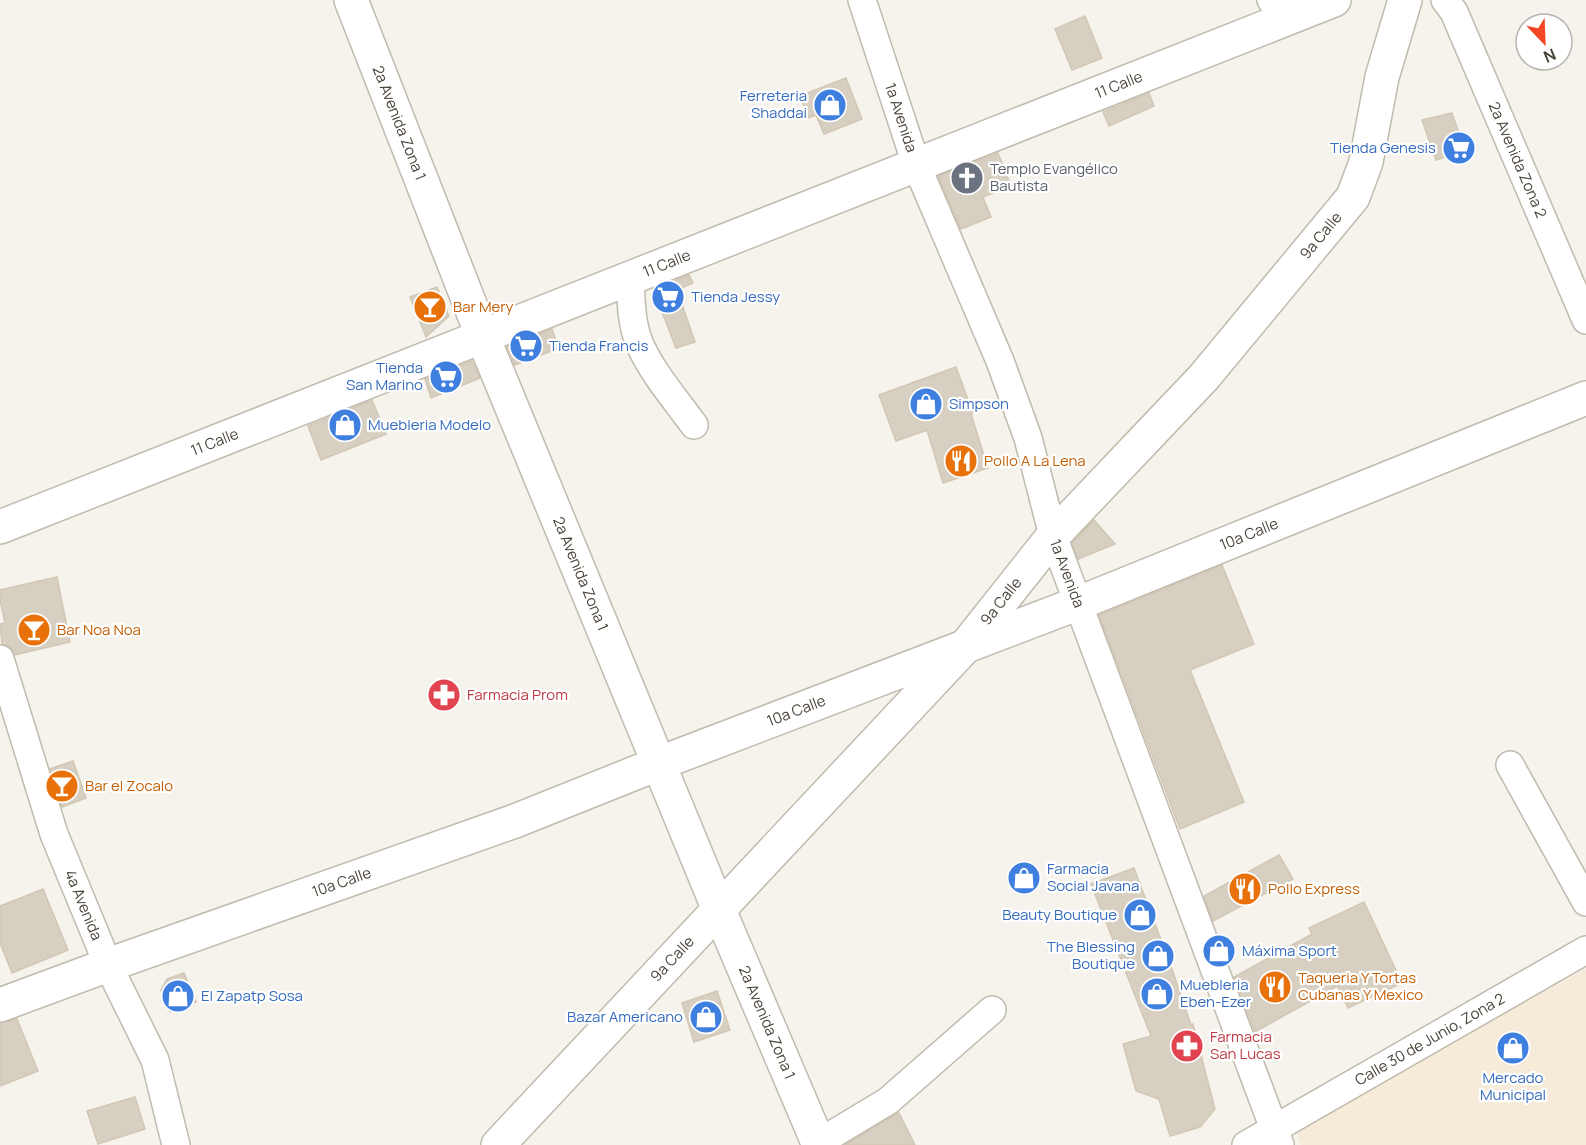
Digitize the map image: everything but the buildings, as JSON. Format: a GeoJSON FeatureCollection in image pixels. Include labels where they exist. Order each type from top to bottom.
{"type":"FeatureCollection","features":[{"type":"Feature","properties":{"kind":"street","name":"2a Avenida Zona 1"},"geometry":{"type":"LineString","coordinates":[[351,0],[482,335],[719,910],[819,1144]]}},
{"type":"Feature","properties":{"kind":"street","name":"1a Avenida"},"geometry":{"type":"LineString","coordinates":[[862,0],[916,164],[1004,372],[1028,438],[1053,536],[1277,1137]]}},
{"type":"Feature","properties":{"kind":"street","name":"11 Calle"},"geometry":{"type":"LineString","coordinates":[[0,527],[916,164],[1278,10],[1334,0]]}},
{"type":"Feature","properties":{"kind":"street","name":"9a Calle"},"geometry":{"type":"LineString","coordinates":[[498,1145],[965,647],[1053,536],[1204,377],[1353,197],[1366,162],[1382,77],[1405,0]]}},
{"type":"Feature","properties":{"kind":"street","name":"2a Avenida Zona 2"},"geometry":{"type":"LineString","coordinates":[[1445,0],[1454,12],[1586,320]]}},
{"type":"Feature","properties":{"kind":"street"},"geometry":{"type":"LineString","coordinates":[[630,277],[632,313],[640,345],[651,366],[694,425]]}},
{"type":"Feature","properties":{"kind":"street","name":"10a Calle"},"geometry":{"type":"LineString","coordinates":[[0,1005],[515,821],[660,763],[1079,603],[1586,398]]}},
{"type":"Feature","properties":{"kind":"street","name":"4a Avenida"},"geometry":{"type":"LineString","coordinates":[[0,659],[54,834],[108,965],[155,1060],[176,1145]]}},
{"type":"Feature","properties":{"kind":"street"},"geometry":{"type":"LineString","coordinates":[[1510,765],[1586,902]]}},
{"type":"Feature","properties":{"kind":"street","name":"Calle 30 de Junio, Zona 2"},"geometry":{"type":"LineString","coordinates":[[1246,1145],[1277,1137],[1586,950]]}},
{"type":"Feature","properties":{"kind":"street"},"geometry":{"type":"LineString","coordinates":[[819,1144],[888,1101],[992,1010]]}},
{"type":"Feature","properties":{"kind":"shaded area","name":"Mercado Municipal"},"geometry":{"type":"Polygon","coordinates":[[[1586,969],[1586,1145],[1301,1145],[1294,1128],[1586,969]]]}},
{"type":"Feature","properties":{"kind":"place","name":"Ferreteria Shaddai"},"geometry":{"type":"Point","coordinates":[830,105]}},
{"type":"Feature","properties":{"kind":"place","name":"Tienda Genesis"},"geometry":{"type":"Point","coordinates":[1459,148]}},
{"type":"Feature","properties":{"kind":"place","name":"Templo Evangélico Bautista"},"geometry":{"type":"Point","coordinates":[967,178]}},
{"type":"Feature","properties":{"kind":"place","name":"Tienda Jessy"},"geometry":{"type":"Point","coordinates":[668,297]}},
{"type":"Feature","properties":{"kind":"place","name":"Bar Mery"},"geometry":{"type":"Point","coordinates":[430,307]}},
{"type":"Feature","properties":{"kind":"place","name":"Tienda Francis"},"geometry":{"type":"Point","coordinates":[526,346]}},
{"type":"Feature","properties":{"kind":"place","name":"Tienda San Marino"},"geometry":{"type":"Point","coordinates":[446,377]}},
{"type":"Feature","properties":{"kind":"place","name":"Simpson"},"geometry":{"type":"Point","coordinates":[926,404]}},
{"type":"Feature","properties":{"kind":"place","name":"Muebleria Modelo"},"geometry":{"type":"Point","coordinates":[345,425]}},
{"type":"Feature","properties":{"kind":"place","name":"Pollo A La Lena"},"geometry":{"type":"Point","coordinates":[961,461]}},
{"type":"Feature","properties":{"kind":"place","name":"Bar Noa Noa"},"geometry":{"type":"Point","coordinates":[34,630]}},
{"type":"Feature","properties":{"kind":"place","name":"Farmacia Prom"},"geometry":{"type":"Point","coordinates":[444,695]}},
{"type":"Feature","properties":{"kind":"place","name":"Bar el Zocalo"},"geometry":{"type":"Point","coordinates":[62,786]}},
{"type":"Feature","properties":{"kind":"place","name":"Farmacia Social Javana"},"geometry":{"type":"Point","coordinates":[1024,878]}},
{"type":"Feature","properties":{"kind":"place","name":"Pollo Express"},"geometry":{"type":"Point","coordinates":[1245,889]}},
{"type":"Feature","properties":{"kind":"place","name":"Beauty Boutique"},"geometry":{"type":"Point","coordinates":[1140,915]}},
{"type":"Feature","properties":{"kind":"place","name":"Máxima Sport"},"geometry":{"type":"Point","coordinates":[1219,951]}},
{"type":"Feature","properties":{"kind":"place","name":"The Blessing Boutique"},"geometry":{"type":"Point","coordinates":[1158,956]}},
{"type":"Feature","properties":{"kind":"place","name":"Taqueria Y Tortas Cubanas Y Mexico"},"geometry":{"type":"Point","coordinates":[1275,987]}},
{"type":"Feature","properties":{"kind":"place","name":"Muebleria Eben-Ezer"},"geometry":{"type":"Point","coordinates":[1157,994]}},
{"type":"Feature","properties":{"kind":"place","name":"El Zapatp Sosa"},"geometry":{"type":"Point","coordinates":[178,996]}},
{"type":"Feature","properties":{"kind":"place","name":"Bazar Americano"},"geometry":{"type":"Point","coordinates":[706,1017]}},
{"type":"Feature","properties":{"kind":"place","name":"Farmacia San Lucas"},"geometry":{"type":"Point","coordinates":[1187,1046]}},
{"type":"Feature","properties":{"kind":"place","name":"Mercado Municipal"},"geometry":{"type":"Point","coordinates":[1513,1048]}}]}
